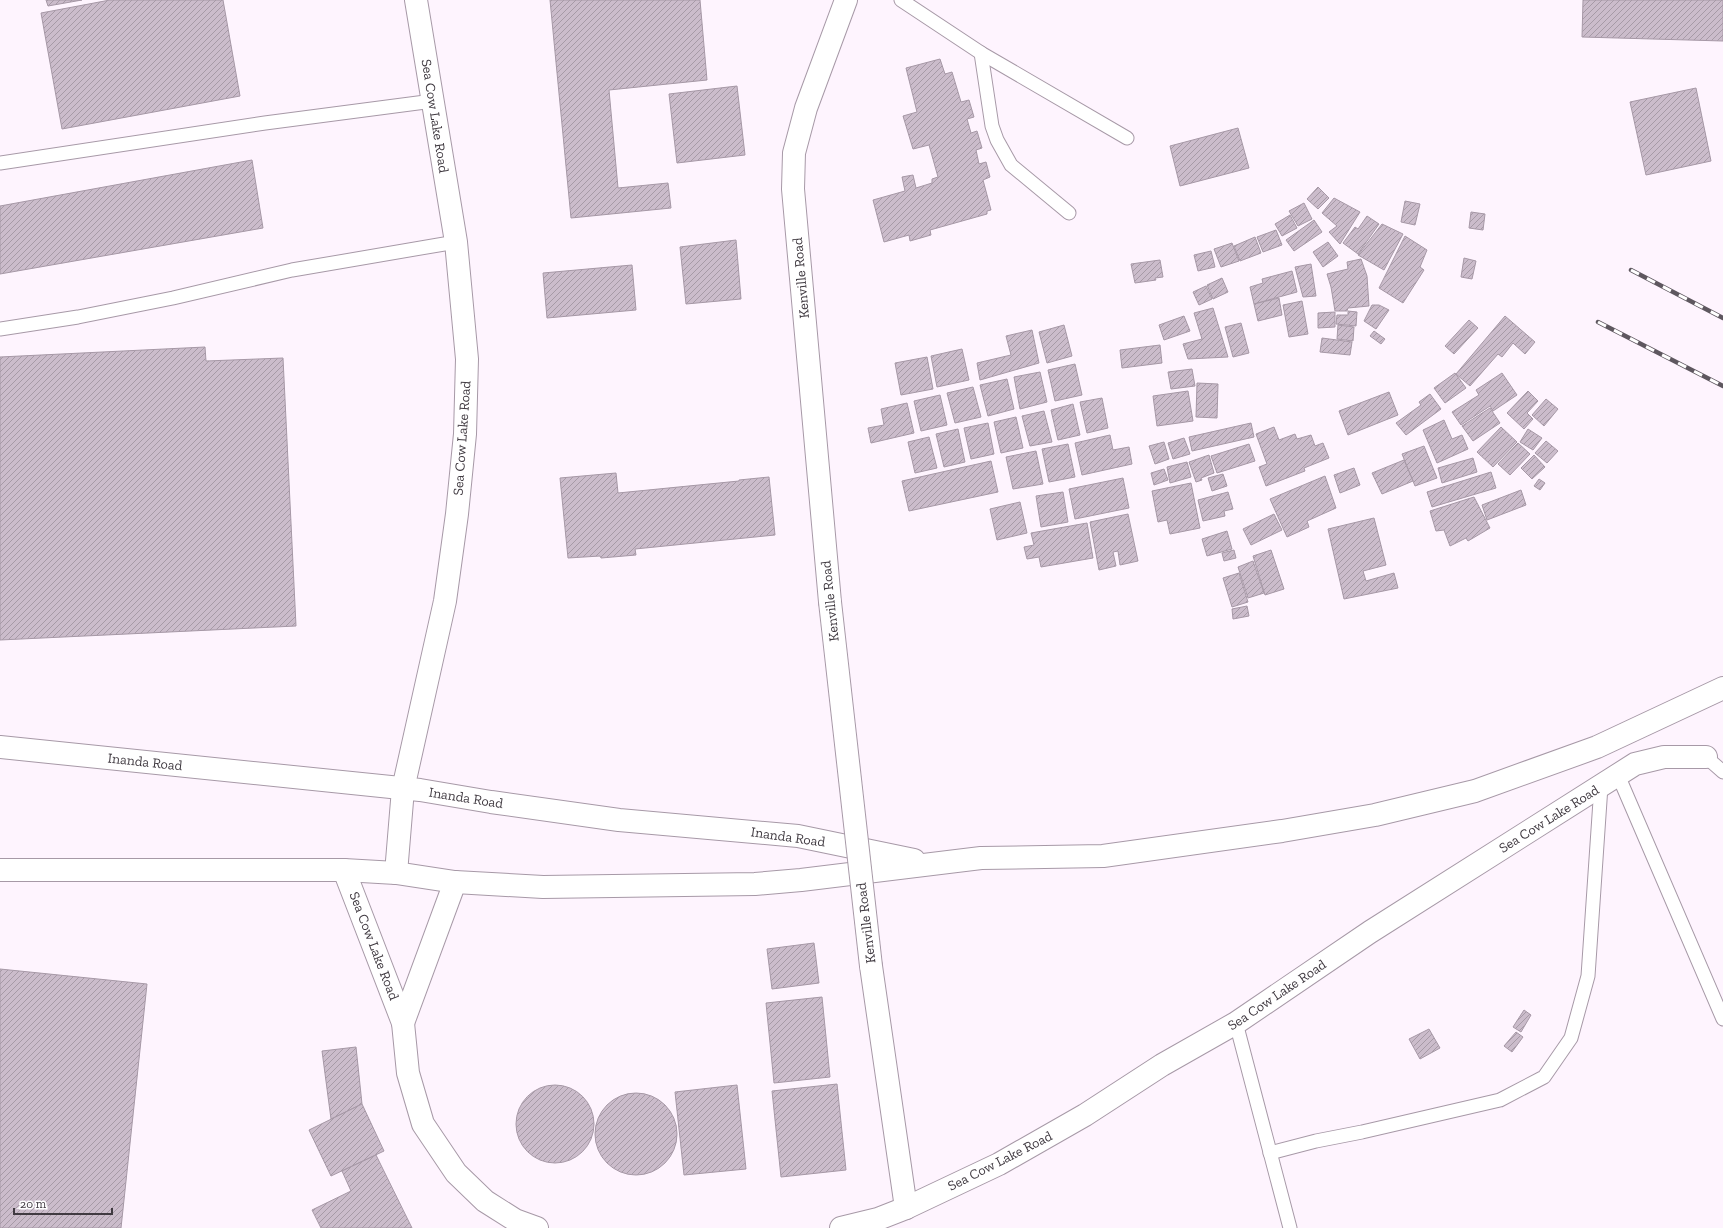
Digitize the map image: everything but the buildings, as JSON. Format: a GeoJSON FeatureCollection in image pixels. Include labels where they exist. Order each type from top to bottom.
{"type":"FeatureCollection","features":[{"type":"Feature","properties":{"kind":"street","name":"Sea Cow Lake Road"},"geometry":{"type":"LineString","coordinates":[[396,873],[403,789],[445,601],[457,514],[465,434],[467,359],[456,242],[434,101],[416,0]]}},
{"type":"Feature","properties":{"kind":"street","name":"Kenville Road"},"geometry":{"type":"LineString","coordinates":[[846,0],[806,108],[794,153],[793,189],[830,602],[871,966],[906,1208]]}},
{"type":"Feature","properties":{"kind":"street","name":"Inanda Road"},"geometry":{"type":"LineString","coordinates":[[0,870],[344,870],[396,873],[455,882],[543,888],[755,884],[801,880],[981,858],[1103,856],[1282,831],[1375,815],[1475,791],[1597,747],[1723,688]]}},
{"type":"Feature","properties":{"kind":"street","name":"Inanda Road"},"geometry":{"type":"LineString","coordinates":[[0,747],[403,789],[619,820],[798,836],[931,864]]}},
{"type":"Feature","properties":{"kind":"street","name":"Sea Cow Lake Road"},"geometry":{"type":"LineString","coordinates":[[841,1228],[878,1219],[906,1208],[999,1164],[1085,1115],[1162,1065],[1236,1023],[1370,932],[1635,764],[1664,757],[1706,757]]}},
{"type":"Feature","properties":{"kind":"street","name":"Sea Cow Lake Road"},"geometry":{"type":"LineString","coordinates":[[344,870],[403,1023],[408,1073],[423,1124],[456,1173],[485,1201],[515,1220],[537,1228]]}},
{"type":"Feature","properties":{"kind":"street","name":"Sea Cow Lake Road"},"geometry":{"type":"LineString","coordinates":[[403,1023],[455,882]]}},
{"type":"Feature","properties":{"kind":"lane"},"geometry":{"type":"LineString","coordinates":[[901,0],[981,53],[1127,138]]}},
{"type":"Feature","properties":{"kind":"lane"},"geometry":{"type":"LineString","coordinates":[[981,53],[992,126],[997,140],[1011,165],[1069,213]]}},
{"type":"Feature","properties":{"kind":"lane"},"geometry":{"type":"LineString","coordinates":[[0,163],[265,123],[434,101]]}},
{"type":"Feature","properties":{"kind":"lane"},"geometry":{"type":"LineString","coordinates":[[0,329],[78,317],[172,298],[292,270],[456,242]]}},
{"type":"Feature","properties":{"kind":"lane"},"geometry":{"type":"LineString","coordinates":[[1706,757],[1723,772]]}},
{"type":"Feature","properties":{"kind":"lane"},"geometry":{"type":"LineString","coordinates":[[1610,781],[1723,1019]]}},
{"type":"Feature","properties":{"kind":"lane"},"geometry":{"type":"LineString","coordinates":[[1270,1153],[1316,1140],[1362,1132],[1500,1100],[1544,1077],[1570,1038],[1588,976],[1610,781]]}},
{"type":"Feature","properties":{"kind":"lane"},"geometry":{"type":"LineString","coordinates":[[1236,1023],[1290,1228]]}},
{"type":"Feature","properties":{"kind":"railway"},"geometry":{"type":"LineString","coordinates":[[1631,270],[1723,318]]}},
{"type":"Feature","properties":{"kind":"railway"},"geometry":{"type":"LineString","coordinates":[[1598,322],[1723,386]]}}]}
